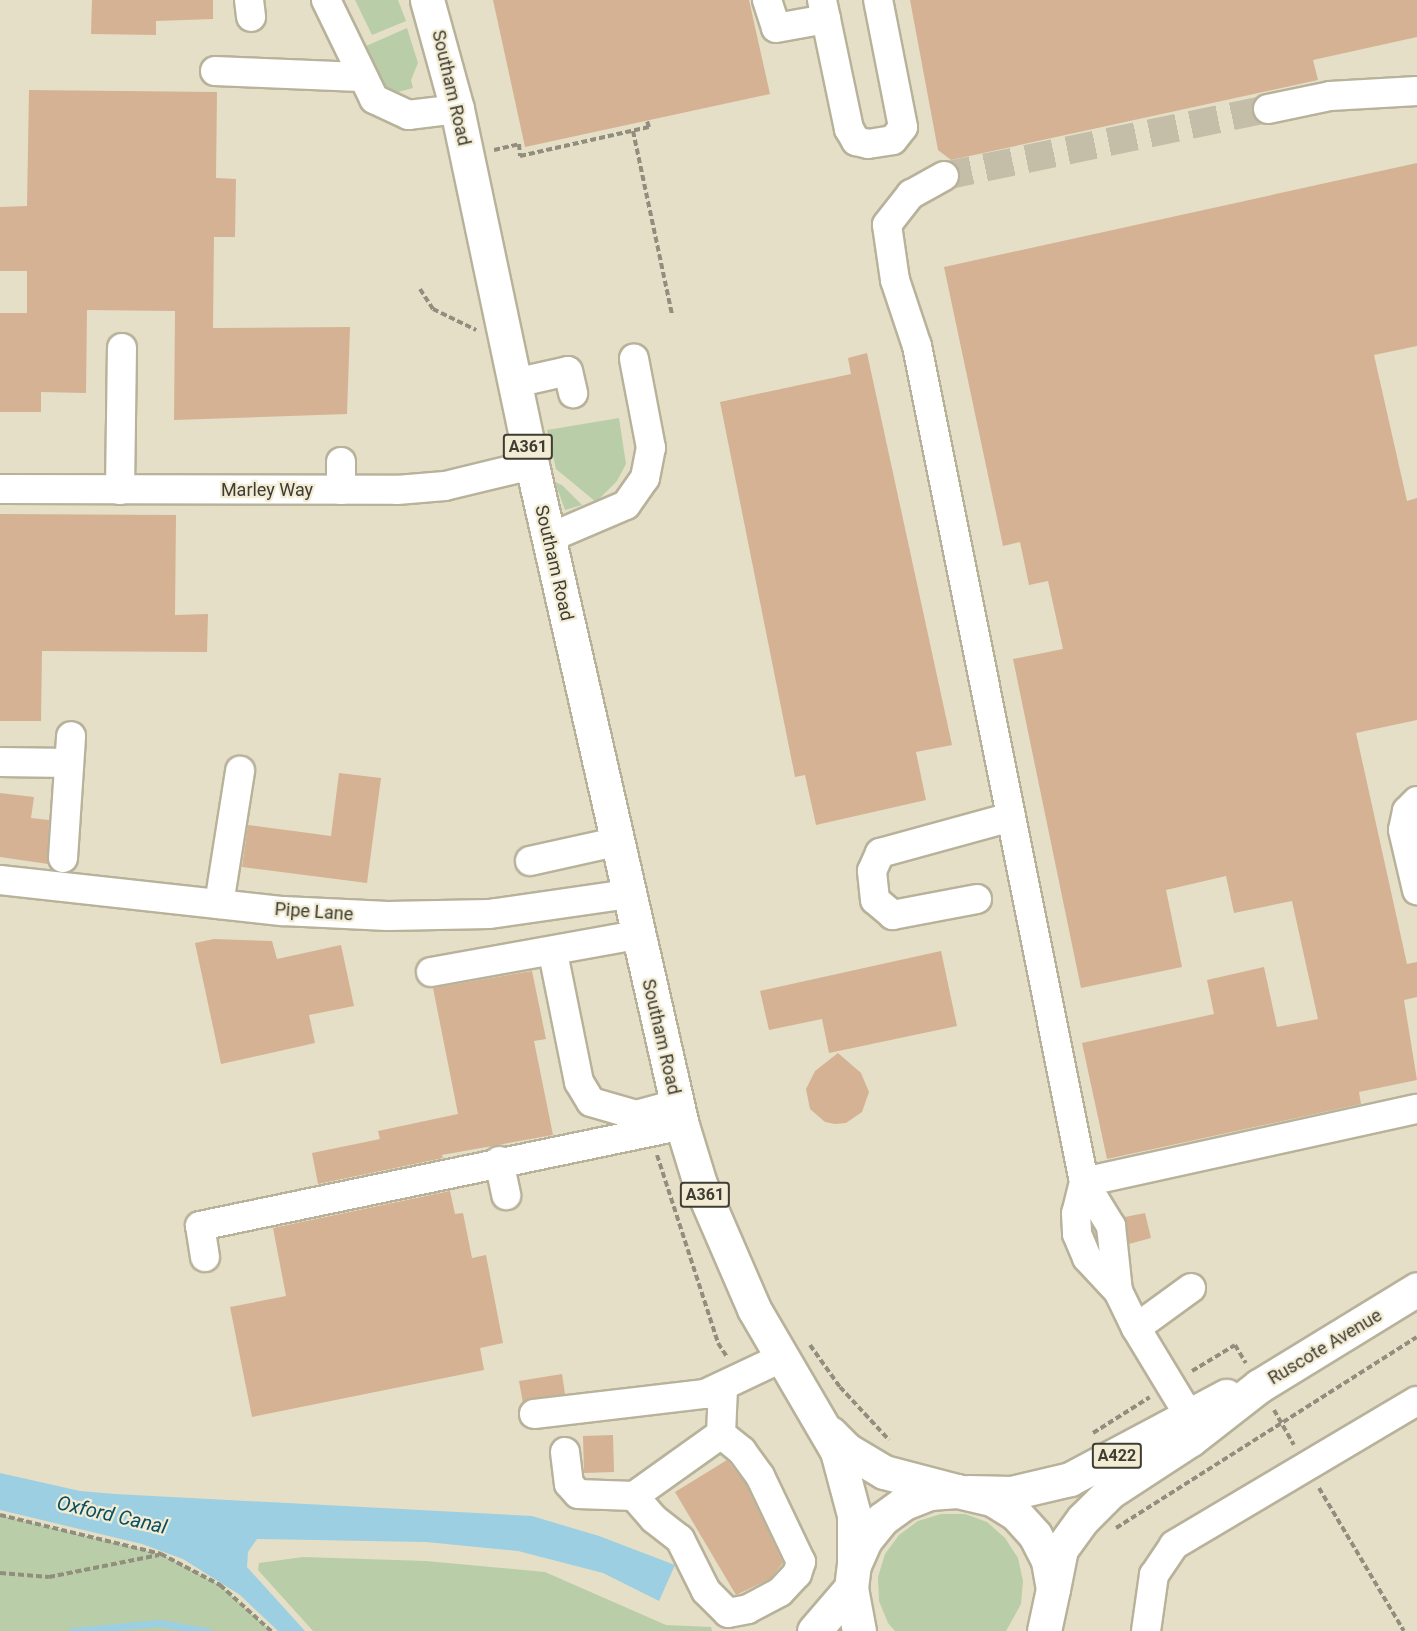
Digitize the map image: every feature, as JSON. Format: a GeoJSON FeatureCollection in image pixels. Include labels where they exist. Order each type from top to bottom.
{"type":"FeatureCollection","features":[{"type":"Feature","properties":{"kind":"main road","name":"Southam Road"},"geometry":{"type":"LineString","coordinates":[[428,0],[457,110],[532,465],[637,935],[680,1115],[723,1239],[795,1350],[829,1432],[852,1499],[856,1530],[852,1576],[859,1631]]}},
{"type":"Feature","properties":{"kind":"main road","name":"Ruscote Avenue"},"geometry":{"type":"LineString","coordinates":[[961,1491],[1011,1493],[1070,1479],[1188,1414],[1259,1386],[1404,1304],[1417,1289]]}},
{"type":"Feature","properties":{"kind":"main road","name":"Ruscote Avenue"},"geometry":{"type":"LineString","coordinates":[[1045,1630],[1061,1549],[1094,1505],[1199,1434],[1259,1386]]}},
{"type":"Feature","properties":{"kind":"main road","name":"Southam Road"},"geometry":{"type":"LineString","coordinates":[[829,1432],[847,1450],[885,1472],[961,1491]]}},
{"type":"Feature","properties":{"kind":"main road"},"geometry":{"type":"LineString","coordinates":[[814,1631],[852,1576],[870,1533],[904,1503],[930,1493],[961,1491],[992,1499],[1016,1514],[1035,1535],[1048,1561],[1053,1589]]}},
{"type":"Feature","properties":{"kind":"street"},"geometry":{"type":"LineString","coordinates":[[326,0],[360,78],[374,99],[398,113],[423,115],[457,110]]}},
{"type":"Feature","properties":{"kind":"street"},"geometry":{"type":"LineString","coordinates":[[767,0],[776,28],[824,10],[852,137],[868,144],[892,140],[901,132],[903,120],[878,0]]}},
{"type":"Feature","properties":{"kind":"street"},"geometry":{"type":"LineString","coordinates":[[215,71],[255,82],[360,78]]}},
{"type":"Feature","properties":{"kind":"street"},"geometry":{"type":"LineString","coordinates":[[1268,109],[1330,96],[1417,91]]}},
{"type":"Feature","properties":{"kind":"street"},"geometry":{"type":"LineString","coordinates":[[944,176],[924,184],[901,204],[887,225],[887,236],[895,280],[917,346],[1084,1182],[1076,1213],[1077,1234],[1087,1258],[1118,1291],[1136,1328],[1188,1414]]}},
{"type":"Feature","properties":{"kind":"street"},"geometry":{"type":"LineString","coordinates":[[120,490],[122,348]]}},
{"type":"Feature","properties":{"kind":"street"},"geometry":{"type":"LineString","coordinates":[[549,538],[626,505],[645,478],[651,448],[634,358]]}},
{"type":"Feature","properties":{"kind":"street"},"geometry":{"type":"LineString","coordinates":[[515,383],[567,371],[573,393]]}},
{"type":"Feature","properties":{"kind":"street"},"geometry":{"type":"LineString","coordinates":[[341,462],[342,490]]}},
{"type":"Feature","properties":{"kind":"street","name":"Marley Way"},"geometry":{"type":"LineString","coordinates":[[0,489],[120,490],[202,499],[342,490],[426,488],[532,465]]}},
{"type":"Feature","properties":{"kind":"street"},"geometry":{"type":"LineString","coordinates":[[0,762],[70,750],[63,858]]}},
{"type":"Feature","properties":{"kind":"street"},"geometry":{"type":"LineString","coordinates":[[219,904],[240,771]]}},
{"type":"Feature","properties":{"kind":"street"},"geometry":{"type":"LineString","coordinates":[[1417,801],[1407,811],[1403,830],[1417,890]]}},
{"type":"Feature","properties":{"kind":"street"},"geometry":{"type":"LineString","coordinates":[[977,899],[893,915],[875,900],[872,871],[880,853],[1011,817]]}},
{"type":"Feature","properties":{"kind":"street"},"geometry":{"type":"LineString","coordinates":[[530,861],[616,842]]}},
{"type":"Feature","properties":{"kind":"street","name":"Pipe Lane"},"geometry":{"type":"LineString","coordinates":[[0,880],[336,915],[489,914],[628,894]]}},
{"type":"Feature","properties":{"kind":"street"},"geometry":{"type":"LineString","coordinates":[[431,972],[553,952],[637,935]]}},
{"type":"Feature","properties":{"kind":"street"},"geometry":{"type":"LineString","coordinates":[[553,952],[579,1082],[591,1102],[636,1115],[680,1115]]}},
{"type":"Feature","properties":{"kind":"street"},"geometry":{"type":"LineString","coordinates":[[1084,1182],[1417,1108]]}},
{"type":"Feature","properties":{"kind":"street"},"geometry":{"type":"LineString","coordinates":[[206,1257],[200,1226],[499,1161],[680,1115]]}},
{"type":"Feature","properties":{"kind":"street"},"geometry":{"type":"LineString","coordinates":[[499,1161],[506,1195]]}},
{"type":"Feature","properties":{"kind":"street"},"geometry":{"type":"LineString","coordinates":[[1136,1328],[1191,1288]]}},
{"type":"Feature","properties":{"kind":"street"},"geometry":{"type":"LineString","coordinates":[[534,1414],[705,1395],[723,1389],[795,1350]]}},
{"type":"Feature","properties":{"kind":"street"},"geometry":{"type":"LineString","coordinates":[[721,1434],[723,1389]]}},
{"type":"Feature","properties":{"kind":"street"},"geometry":{"type":"LineString","coordinates":[[1146,1631],[1154,1575],[1174,1545],[1417,1401]]}},
{"type":"Feature","properties":{"kind":"street"},"geometry":{"type":"LineString","coordinates":[[634,1496],[654,1519],[680,1539],[706,1591],[722,1611],[748,1610],[780,1592],[797,1574],[799,1556],[760,1476],[742,1451],[721,1434]]}},
{"type":"Feature","properties":{"kind":"street"},"geometry":{"type":"LineString","coordinates":[[565,1452],[569,1484],[578,1494],[634,1496],[721,1434]]}},
{"type":"Feature","properties":{"kind":"path"},"geometry":{"type":"LineString","coordinates":[[484,152],[519,144],[520,156],[649,127],[647,121]]}},
{"type":"Feature","properties":{"kind":"path"},"geometry":{"type":"LineString","coordinates":[[633,131],[672,314]]}},
{"type":"Feature","properties":{"kind":"path"},"geometry":{"type":"LineString","coordinates":[[420,289],[433,309],[506,340]]}},
{"type":"Feature","properties":{"kind":"path"},"geometry":{"type":"LineString","coordinates":[[1108,1533],[1282,1425],[1417,1337]]}},
{"type":"Feature","properties":{"kind":"path"},"geometry":{"type":"LineString","coordinates":[[1090,1434],[1235,1345]]}},
{"type":"Feature","properties":{"kind":"path"},"geometry":{"type":"LineString","coordinates":[[795,1350],[840,1388],[893,1443]]}},
{"type":"Feature","properties":{"kind":"path"},"geometry":{"type":"LineString","coordinates":[[0,1515],[160,1554],[220,1585],[270,1631]]}},
{"type":"Feature","properties":{"kind":"path"},"geometry":{"type":"LineString","coordinates":[[0,1573],[49,1577],[160,1554]]}},
{"type":"Feature","properties":{"kind":"green space"},"geometry":{"type":"Polygon","coordinates":[[[355,0],[398,0],[406,21],[372,35],[355,0]]]}},
{"type":"Feature","properties":{"kind":"green space"},"geometry":{"type":"Polygon","coordinates":[[[407,28],[418,63],[411,80],[413,88],[391,94],[376,88],[357,50],[407,28]]]}},
{"type":"Feature","properties":{"kind":"green space"},"geometry":{"type":"Polygon","coordinates":[[[619,418],[626,464],[617,481],[596,502],[556,469],[547,430],[619,418]]]}},
{"type":"Feature","properties":{"kind":"green space"},"geometry":{"type":"Polygon","coordinates":[[[555,482],[562,485],[582,505],[565,510],[555,482]]]}},
{"type":"Feature","properties":{"kind":"green space"},"geometry":{"type":"Polygon","coordinates":[[[941,1514],[965,1514],[987,1522],[1005,1538],[1018,1558],[1023,1581],[1021,1604],[1006,1631],[895,1631],[888,1623],[879,1601],[878,1577],[885,1554],[899,1535],[918,1521],[941,1514]]]}},
{"type":"Feature","properties":{"kind":"green space"},"geometry":{"type":"Polygon","coordinates":[[[0,1515],[161,1554],[220,1585],[271,1631],[0,1631],[0,1515]]]}},
{"type":"Feature","properties":{"kind":"green space"},"geometry":{"type":"Polygon","coordinates":[[[303,1557],[426,1561],[545,1572],[666,1625],[711,1627],[712,1631],[313,1631],[258,1570],[259,1563],[303,1557]]]}},
{"type":"Feature","properties":{"kind":"water","name":"Oxford Canal"},"geometry":{"type":"Polygon","coordinates":[[[0,1473],[80,1491],[115,1494],[532,1516],[599,1536],[675,1565],[659,1601],[603,1573],[518,1551],[426,1542],[257,1539],[248,1552],[247,1567],[305,1631],[278,1631],[240,1595],[183,1559],[142,1544],[0,1510],[0,1473]]]}},
{"type":"Feature","properties":{"kind":"building"},"geometry":{"type":"Polygon","coordinates":[[[92,0],[213,0],[213,19],[156,21],[156,35],[91,34],[92,0]]]}},
{"type":"Feature","properties":{"kind":"building"},"geometry":{"type":"Polygon","coordinates":[[[493,0],[749,0],[770,94],[525,147],[493,0]]]}},
{"type":"Feature","properties":{"kind":"building"},"geometry":{"type":"Polygon","coordinates":[[[910,0],[1417,0],[1417,37],[1313,60],[1318,80],[951,160],[938,150],[910,0]]]}},
{"type":"Feature","properties":{"kind":"building"},"geometry":{"type":"Polygon","coordinates":[[[29,90],[217,92],[216,178],[236,179],[235,237],[214,237],[213,328],[350,327],[347,414],[174,420],[175,311],[87,310],[86,393],[41,392],[41,412],[0,412],[0,313],[27,313],[27,271],[0,271],[0,207],[27,206],[29,90]]]}},
{"type":"Feature","properties":{"kind":"building"},"geometry":{"type":"Polygon","coordinates":[[[1417,163],[1417,346],[1374,355],[1407,501],[1417,498],[1417,720],[1356,733],[1407,964],[1417,962],[1417,997],[1404,1000],[1417,1080],[1359,1092],[1361,1104],[1107,1159],[1082,1043],[1214,1014],[1207,980],[1264,967],[1277,1027],[1318,1019],[1292,901],[1234,913],[1226,876],[1166,890],[1182,967],[1081,988],[1013,659],[1063,649],[1048,581],[1029,585],[1020,542],[1003,546],[944,267],[1417,163]]]}},
{"type":"Feature","properties":{"kind":"building"},"geometry":{"type":"Polygon","coordinates":[[[867,353],[952,745],[916,752],[926,800],[816,825],[805,775],[795,777],[720,402],[851,374],[848,358],[867,353]]]}},
{"type":"Feature","properties":{"kind":"building"},"geometry":{"type":"Polygon","coordinates":[[[0,514],[176,515],[175,615],[208,614],[207,652],[42,651],[41,721],[0,721],[0,514]]]}},
{"type":"Feature","properties":{"kind":"building"},"geometry":{"type":"Polygon","coordinates":[[[339,773],[381,778],[367,883],[242,867],[248,825],[331,836],[339,773]]]}},
{"type":"Feature","properties":{"kind":"building"},"geometry":{"type":"Polygon","coordinates":[[[0,793],[34,797],[31,818],[49,820],[48,864],[0,857],[0,793]]]}},
{"type":"Feature","properties":{"kind":"building"},"geometry":{"type":"Polygon","coordinates":[[[214,939],[272,941],[277,959],[341,945],[354,1006],[309,1015],[315,1043],[221,1064],[195,943],[214,939]]]}},
{"type":"Feature","properties":{"kind":"building"},"geometry":{"type":"Polygon","coordinates":[[[941,951],[957,1026],[829,1053],[822,1019],[769,1030],[760,991],[941,951]]]}},
{"type":"Feature","properties":{"kind":"building"},"geometry":{"type":"Polygon","coordinates":[[[532,971],[546,1039],[534,1041],[553,1135],[442,1155],[443,1158],[318,1184],[312,1153],[380,1139],[378,1131],[458,1114],[433,988],[532,971]]]}},
{"type":"Feature","properties":{"kind":"building"},"geometry":{"type":"Polygon","coordinates":[[[838,1053],[861,1073],[869,1092],[862,1112],[846,1123],[835,1124],[825,1122],[810,1109],[806,1089],[815,1071],[838,1053]]]}},
{"type":"Feature","properties":{"kind":"building"},"geometry":{"type":"Polygon","coordinates":[[[450,1191],[455,1214],[463,1213],[472,1258],[486,1255],[503,1343],[480,1348],[484,1370],[252,1417],[230,1307],[286,1296],[273,1228],[450,1191]]]}},
{"type":"Feature","properties":{"kind":"building"},"geometry":{"type":"Polygon","coordinates":[[[1145,1213],[1151,1238],[1129,1244],[1125,1217],[1145,1213]]]}},
{"type":"Feature","properties":{"kind":"building"},"geometry":{"type":"Polygon","coordinates":[[[562,1374],[565,1394],[523,1403],[519,1381],[562,1374]]]}},
{"type":"Feature","properties":{"kind":"building"},"geometry":{"type":"Polygon","coordinates":[[[613,1435],[614,1472],[584,1473],[583,1436],[613,1435]]]}},
{"type":"Feature","properties":{"kind":"building"},"geometry":{"type":"Polygon","coordinates":[[[727,1460],[746,1484],[783,1563],[770,1579],[736,1595],[675,1492],[727,1460]]]}},
{"type":"Feature","properties":{"kind":"waterway"},"geometry":{"type":"LineString","coordinates":[[72,1631],[159,1623],[207,1631]]}},
{"type":"Feature","properties":{"kind":"tunnel"},"geometry":{"type":"LineString","coordinates":[[944,176],[1268,109]]}}]}
